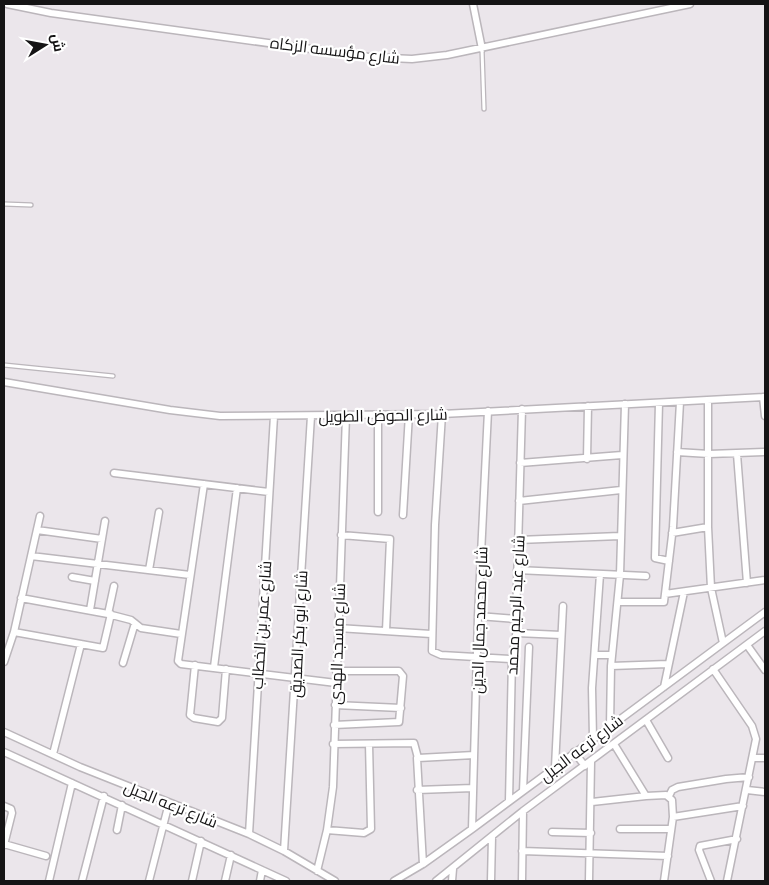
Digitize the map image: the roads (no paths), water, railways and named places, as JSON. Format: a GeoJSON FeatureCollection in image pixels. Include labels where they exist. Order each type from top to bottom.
{"type":"FeatureCollection","features":[{"type":"Feature","properties":{"kind":"street","name":"شارع مؤسسه الزكاه"},"geometry":{"type":"LineString","coordinates":[[7,4],[51,13],[369,57],[412,59],[482,49],[690,4]]}},
{"type":"Feature","properties":{"kind":"street"},"geometry":{"type":"LineString","coordinates":[[473,4],[482,49]]}},
{"type":"Feature","properties":{"kind":"street","name":"شارع الحوض الطويل"},"geometry":{"type":"LineString","coordinates":[[4,382],[187,413],[274,416],[442,414],[764,397]]}},
{"type":"Feature","properties":{"kind":"street"},"geometry":{"type":"LineString","coordinates":[[764,397],[765,416]]}},
{"type":"Feature","properties":{"kind":"street"},"geometry":{"type":"LineString","coordinates":[[708,401],[708,527],[711,588],[723,643]]}},
{"type":"Feature","properties":{"kind":"street"},"geometry":{"type":"LineString","coordinates":[[618,602],[662,604],[665,594],[672,533],[680,402]]}},
{"type":"Feature","properties":{"kind":"street"},"geometry":{"type":"LineString","coordinates":[[659,403],[655,559],[669,561]]}},
{"type":"Feature","properties":{"kind":"street"},"geometry":{"type":"LineString","coordinates":[[610,726],[612,655],[620,575],[622,455],[625,404]]}},
{"type":"Feature","properties":{"kind":"street"},"geometry":{"type":"LineString","coordinates":[[587,458],[588,406]]}},
{"type":"Feature","properties":{"kind":"street","name":"شارع عبد الرحيم محمد"},"geometry":{"type":"LineString","coordinates":[[509,801],[512,659],[517,633],[522,409]]}},
{"type":"Feature","properties":{"kind":"street","name":"شارع محمد جمال الدين"},"geometry":{"type":"LineString","coordinates":[[472,829],[478,616],[488,411]]}},
{"type":"Feature","properties":{"kind":"street"},"geometry":{"type":"LineString","coordinates":[[403,515],[409,414]]}},
{"type":"Feature","properties":{"kind":"street"},"geometry":{"type":"LineString","coordinates":[[442,414],[431,647],[434,654],[512,659]]}},
{"type":"Feature","properties":{"kind":"street"},"geometry":{"type":"LineString","coordinates":[[378,415],[378,512]]}},
{"type":"Feature","properties":{"kind":"street","name":"شارع عمر بن الخطاب"},"geometry":{"type":"LineString","coordinates":[[249,834],[274,416]]}},
{"type":"Feature","properties":{"kind":"street","name":"شارع ابو بكر الصديق"},"geometry":{"type":"LineString","coordinates":[[284,851],[311,416]]}},
{"type":"Feature","properties":{"kind":"street","name":"شارع مسجد الهدى"},"geometry":{"type":"LineString","coordinates":[[317,871],[327,830],[333,787],[333,744],[346,416]]}},
{"type":"Feature","properties":{"kind":"street"},"geometry":{"type":"LineString","coordinates":[[677,452],[709,454],[765,452]]}},
{"type":"Feature","properties":{"kind":"street"},"geometry":{"type":"LineString","coordinates":[[737,454],[747,583]]}},
{"type":"Feature","properties":{"kind":"street"},"geometry":{"type":"LineString","coordinates":[[520,462],[622,455]]}},
{"type":"Feature","properties":{"kind":"street"},"geometry":{"type":"LineString","coordinates":[[114,473],[269,492]]}},
{"type":"Feature","properties":{"kind":"street"},"geometry":{"type":"LineString","coordinates":[[204,484],[178,659],[182,664],[336,682]]}},
{"type":"Feature","properties":{"kind":"street"},"geometry":{"type":"LineString","coordinates":[[214,667],[238,488]]}},
{"type":"Feature","properties":{"kind":"street"},"geometry":{"type":"LineString","coordinates":[[519,501],[622,490]]}},
{"type":"Feature","properties":{"kind":"street"},"geometry":{"type":"LineString","coordinates":[[149,570],[159,512]]}},
{"type":"Feature","properties":{"kind":"street"},"geometry":{"type":"LineString","coordinates":[[4,662],[14,632],[40,516]]}},
{"type":"Feature","properties":{"kind":"street"},"geometry":{"type":"LineString","coordinates":[[90,610],[105,520]]}},
{"type":"Feature","properties":{"kind":"street"},"geometry":{"type":"LineString","coordinates":[[672,533],[708,527]]}},
{"type":"Feature","properties":{"kind":"street"},"geometry":{"type":"LineString","coordinates":[[37,530],[102,540]]}},
{"type":"Feature","properties":{"kind":"street"},"geometry":{"type":"LineString","coordinates":[[341,535],[390,539],[386,631]]}},
{"type":"Feature","properties":{"kind":"street"},"geometry":{"type":"LineString","coordinates":[[518,540],[620,536]]}},
{"type":"Feature","properties":{"kind":"street"},"geometry":{"type":"LineString","coordinates":[[31,556],[190,575]]}},
{"type":"Feature","properties":{"kind":"street"},"geometry":{"type":"LineString","coordinates":[[517,570],[646,576]]}},
{"type":"Feature","properties":{"kind":"street"},"geometry":{"type":"LineString","coordinates":[[593,738],[592,708],[600,574]]}},
{"type":"Feature","properties":{"kind":"street"},"geometry":{"type":"LineString","coordinates":[[72,576],[95,581]]}},
{"type":"Feature","properties":{"kind":"street"},"geometry":{"type":"LineString","coordinates":[[665,594],[765,580]]}},
{"type":"Feature","properties":{"kind":"street"},"geometry":{"type":"LineString","coordinates":[[14,632],[104,648],[114,586]]}},
{"type":"Feature","properties":{"kind":"street"},"geometry":{"type":"LineString","coordinates":[[664,687],[684,592]]}},
{"type":"Feature","properties":{"kind":"street"},"geometry":{"type":"LineString","coordinates":[[21,598],[109,614],[135,622],[141,628],[181,634]]}},
{"type":"Feature","properties":{"kind":"street"},"geometry":{"type":"LineString","coordinates":[[555,767],[563,606]]}},
{"type":"Feature","properties":{"kind":"street","name":"شارع ترعه الجبل"},"geometry":{"type":"LineString","coordinates":[[394,881],[423,864],[472,829],[765,612]]}},
{"type":"Feature","properties":{"kind":"street"},"geometry":{"type":"LineString","coordinates":[[478,616],[516,619]]}},
{"type":"Feature","properties":{"kind":"street"},"geometry":{"type":"LineString","coordinates":[[123,663],[135,622]]}},
{"type":"Feature","properties":{"kind":"street"},"geometry":{"type":"LineString","coordinates":[[338,628],[431,634]]}},
{"type":"Feature","properties":{"kind":"street","name":"شارع ترعه الجبل"},"geometry":{"type":"LineString","coordinates":[[436,881],[523,811],[765,631]]}},
{"type":"Feature","properties":{"kind":"street"},"geometry":{"type":"LineString","coordinates":[[517,633],[561,635]]}},
{"type":"Feature","properties":{"kind":"street"},"geometry":{"type":"LineString","coordinates":[[52,754],[81,644]]}},
{"type":"Feature","properties":{"kind":"street"},"geometry":{"type":"LineString","coordinates":[[747,644],[765,670]]}},
{"type":"Feature","properties":{"kind":"street"},"geometry":{"type":"LineString","coordinates":[[523,790],[529,647]]}},
{"type":"Feature","properties":{"kind":"street"},"geometry":{"type":"LineString","coordinates":[[595,655],[612,655]]}},
{"type":"Feature","properties":{"kind":"street"},"geometry":{"type":"LineString","coordinates":[[612,666],[668,664]]}},
{"type":"Feature","properties":{"kind":"street"},"geometry":{"type":"LineString","coordinates":[[195,665],[190,715],[194,718],[218,722],[222,718],[226,669]]}},
{"type":"Feature","properties":{"kind":"street"},"geometry":{"type":"LineString","coordinates":[[713,669],[755,732],[753,758],[747,790],[727,881]]}},
{"type":"Feature","properties":{"kind":"street"},"geometry":{"type":"LineString","coordinates":[[334,725],[395,724],[400,720],[402,708],[402,672],[336,671]]}},
{"type":"Feature","properties":{"kind":"street"},"geometry":{"type":"LineString","coordinates":[[335,706],[402,708]]}},
{"type":"Feature","properties":{"kind":"street"},"geometry":{"type":"LineString","coordinates":[[646,720],[668,758]]}},
{"type":"Feature","properties":{"kind":"street","name":"شارع ترعه الجبل"},"geometry":{"type":"LineString","coordinates":[[4,732],[169,803],[249,834],[284,851],[335,881]]}},
{"type":"Feature","properties":{"kind":"street"},"geometry":{"type":"LineString","coordinates":[[333,744],[414,744],[417,758],[417,790],[423,864]]}},
{"type":"Feature","properties":{"kind":"street"},"geometry":{"type":"LineString","coordinates":[[327,830],[364,833],[370,829],[369,744]]}},
{"type":"Feature","properties":{"kind":"street"},"geometry":{"type":"LineString","coordinates":[[614,744],[646,796]]}},
{"type":"Feature","properties":{"kind":"street"},"geometry":{"type":"LineString","coordinates":[[574,752],[588,764],[592,802],[589,881]]}},
{"type":"Feature","properties":{"kind":"street","name":"شارع ترعه الجبل"},"geometry":{"type":"LineString","coordinates":[[4,753],[104,796],[286,881]]}},
{"type":"Feature","properties":{"kind":"street"},"geometry":{"type":"LineString","coordinates":[[417,758],[474,755]]}},
{"type":"Feature","properties":{"kind":"street"},"geometry":{"type":"LineString","coordinates":[[753,758],[765,758]]}},
{"type":"Feature","properties":{"kind":"street"},"geometry":{"type":"LineString","coordinates":[[669,796],[672,790],[678,787],[726,778],[749,777]]}},
{"type":"Feature","properties":{"kind":"street"},"geometry":{"type":"LineString","coordinates":[[48,881],[72,783]]}},
{"type":"Feature","properties":{"kind":"street"},"geometry":{"type":"LineString","coordinates":[[417,790],[473,788]]}},
{"type":"Feature","properties":{"kind":"street"},"geometry":{"type":"LineString","coordinates":[[747,790],[765,792]]}},
{"type":"Feature","properties":{"kind":"street"},"geometry":{"type":"LineString","coordinates":[[82,881],[104,796]]}},
{"type":"Feature","properties":{"kind":"street"},"geometry":{"type":"LineString","coordinates":[[592,802],[646,796],[669,796]]}},
{"type":"Feature","properties":{"kind":"street"},"geometry":{"type":"LineString","coordinates":[[664,881],[674,804],[669,796]]}},
{"type":"Feature","properties":{"kind":"street"},"geometry":{"type":"LineString","coordinates":[[149,881],[162,824],[169,803]]}},
{"type":"Feature","properties":{"kind":"street"},"geometry":{"type":"LineString","coordinates":[[117,830],[122,805]]}},
{"type":"Feature","properties":{"kind":"street"},"geometry":{"type":"LineString","coordinates":[[4,806],[11,809],[12,813],[4,844],[46,856]]}},
{"type":"Feature","properties":{"kind":"street"},"geometry":{"type":"LineString","coordinates":[[673,817],[743,806]]}},
{"type":"Feature","properties":{"kind":"street"},"geometry":{"type":"LineString","coordinates":[[522,881],[523,811]]}},
{"type":"Feature","properties":{"kind":"street"},"geometry":{"type":"LineString","coordinates":[[620,829],[671,829]]}},
{"type":"Feature","properties":{"kind":"street"},"geometry":{"type":"LineString","coordinates":[[552,832],[591,833]]}},
{"type":"Feature","properties":{"kind":"street"},"geometry":{"type":"LineString","coordinates":[[490,881],[492,837]]}},
{"type":"Feature","properties":{"kind":"street"},"geometry":{"type":"LineString","coordinates":[[711,881],[699,850],[700,846],[737,839]]}},
{"type":"Feature","properties":{"kind":"street"},"geometry":{"type":"LineString","coordinates":[[192,881],[201,841]]}},
{"type":"Feature","properties":{"kind":"street"},"geometry":{"type":"LineString","coordinates":[[522,852],[668,856]]}},
{"type":"Feature","properties":{"kind":"street"},"geometry":{"type":"LineString","coordinates":[[225,881],[231,855]]}},
{"type":"Feature","properties":{"kind":"street"},"geometry":{"type":"LineString","coordinates":[[452,881],[453,869]]}},
{"type":"Feature","properties":{"kind":"street"},"geometry":{"type":"LineString","coordinates":[[260,881],[262,870]]}},
{"type":"Feature","properties":{"kind":"lane"},"geometry":{"type":"LineString","coordinates":[[482,49],[484,110]]}},
{"type":"Feature","properties":{"kind":"lane"},"geometry":{"type":"LineString","coordinates":[[4,204],[31,205]]}},
{"type":"Feature","properties":{"kind":"lane"},"geometry":{"type":"LineString","coordinates":[[4,365],[113,376]]}}]}
